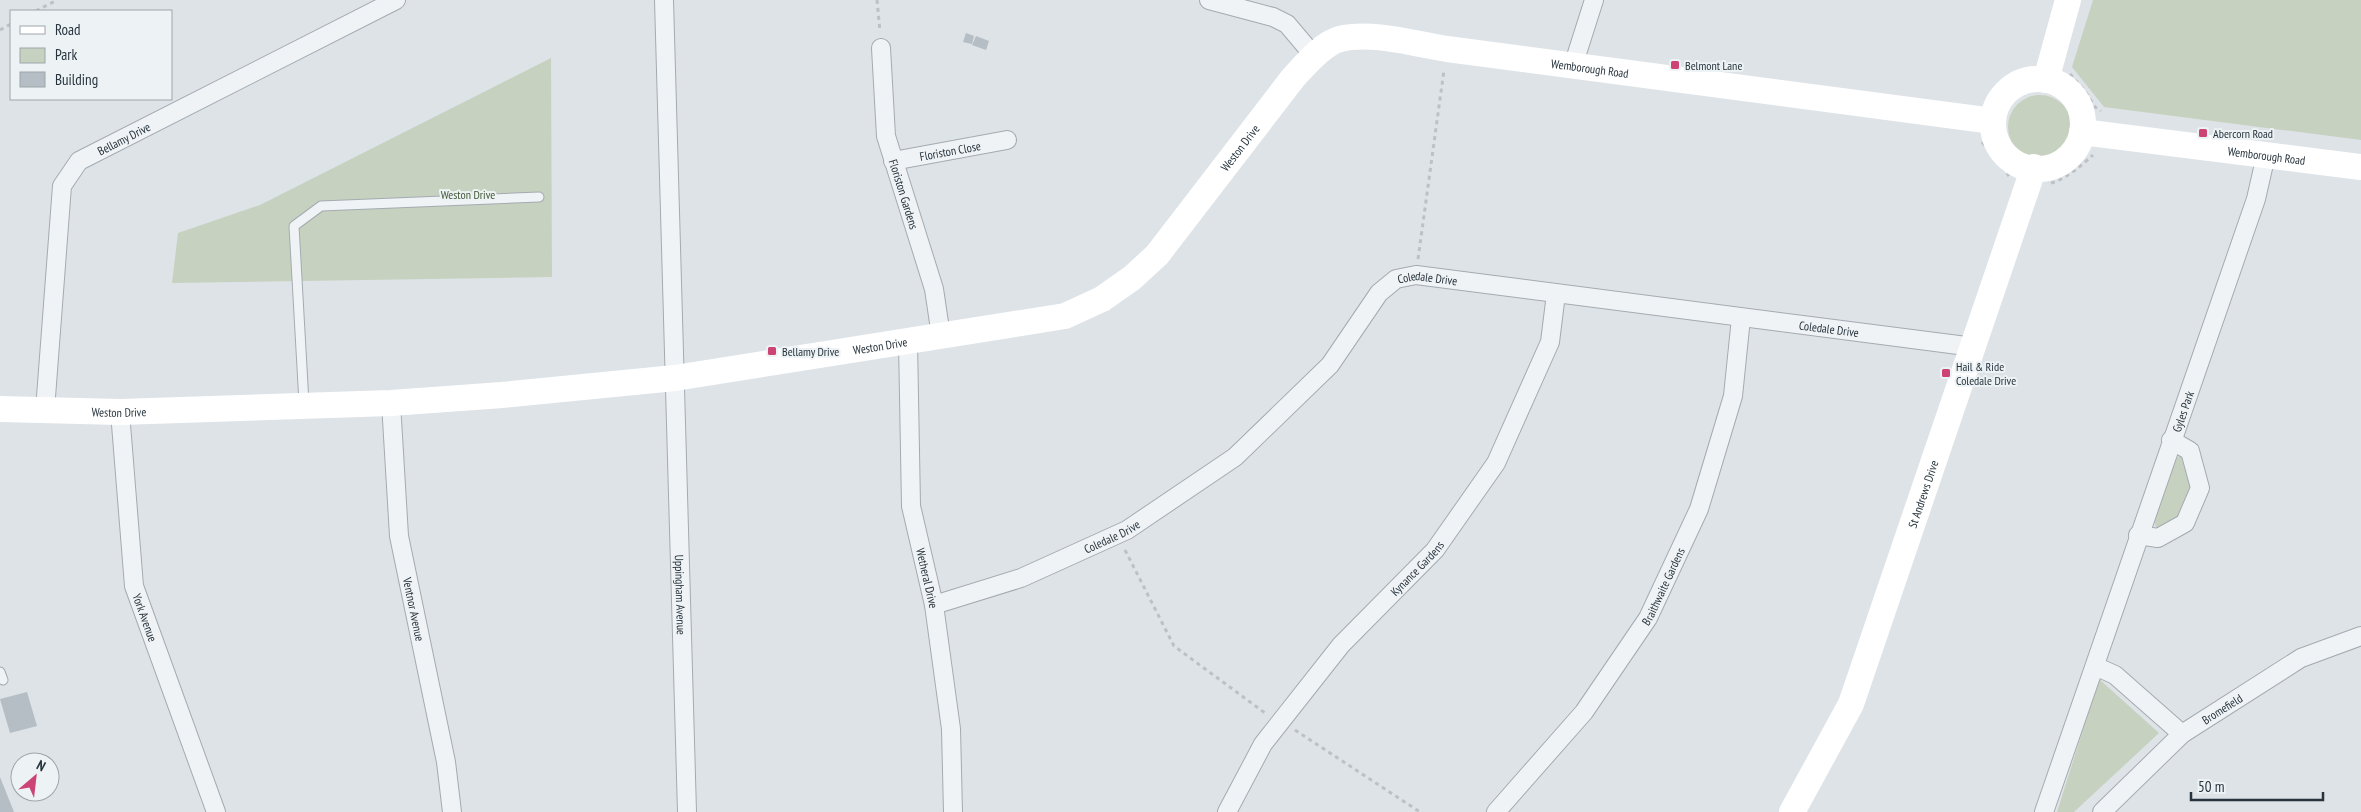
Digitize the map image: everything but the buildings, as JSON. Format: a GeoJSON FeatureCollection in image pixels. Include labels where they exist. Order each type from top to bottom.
{"type":"FeatureCollection","features":[{"type":"Feature","properties":{"kind":"street","name":"Bellamy Drive"},"geometry":{"type":"LineString","coordinates":[[44,410],[62,186],[79,161],[396,0]]}},
{"type":"Feature","properties":{"kind":"street"},"geometry":{"type":"LineString","coordinates":[[664,0],[675,378]]}},
{"type":"Feature","properties":{"kind":"street"},"geometry":{"type":"LineString","coordinates":[[1209,0],[1273,17],[1288,24],[1314,56]]}},
{"type":"Feature","properties":{"kind":"street"},"geometry":{"type":"LineString","coordinates":[[1573,66],[1594,0]]}},
{"type":"Feature","properties":{"kind":"street"},"geometry":{"type":"LineString","coordinates":[[2048,73],[2068,0]]}},
{"type":"Feature","properties":{"kind":"street","name":"Wemborough Road"},"geometry":{"type":"LineString","coordinates":[[1314,56],[1338,39],[1367,37],[1573,66],[1983,119]]}},
{"type":"Feature","properties":{"kind":"street","name":"Floriston Gardens"},"geometry":{"type":"LineString","coordinates":[[881,48],[886,136],[934,289],[941,336]]}},
{"type":"Feature","properties":{"kind":"street","name":"Weston Drive"},"geometry":{"type":"LineString","coordinates":[[0,409],[120,412],[391,403],[675,378],[1065,316],[1102,299],[1132,278],[1157,255],[1293,78],[1314,56]]}},
{"type":"Feature","properties":{"kind":"street"},"geometry":{"type":"LineString","coordinates":[[2048,73],[2071,93],[2081,111],[2089,142],[2078,146],[2068,158],[2055,166],[2041,169],[2031,177],[2004,153],[1983,119],[2007,92],[2018,83],[2032,80],[2048,73]]}},
{"type":"Feature","properties":{"kind":"street","name":"Floriston Close"},"geometry":{"type":"LineString","coordinates":[[893,161],[1007,140]]}},
{"type":"Feature","properties":{"kind":"street","name":"Wemborough Road"},"geometry":{"type":"LineString","coordinates":[[2089,142],[2266,155],[2361,166]]}},
{"type":"Feature","properties":{"kind":"street","name":"Gyles Park"},"geometry":{"type":"LineString","coordinates":[[2044,812],[2138,535],[2256,198],[2266,155]]}},
{"type":"Feature","properties":{"kind":"street","name":"St Andrews Drive"},"geometry":{"type":"LineString","coordinates":[[1792,812],[1851,704],[2031,177]]}},
{"type":"Feature","properties":{"kind":"street","name":"Coledale Drive"},"geometry":{"type":"LineString","coordinates":[[934,605],[1021,578],[1127,530],[1235,457],[1330,365],[1379,293],[1396,279],[1416,275],[1974,347]]}},
{"type":"Feature","properties":{"kind":"street","name":"Kynance Gardens"},"geometry":{"type":"LineString","coordinates":[[1227,812],[1263,744],[1342,645],[1435,550],[1496,463],[1550,342],[1556,294]]}},
{"type":"Feature","properties":{"kind":"street","name":"Braithwaite Gardens"},"geometry":{"type":"LineString","coordinates":[[1496,812],[1584,712],[1648,618],[1702,499],[1733,396],[1741,318]]}},
{"type":"Feature","properties":{"kind":"street","name":"Wetheral Drive"},"geometry":{"type":"LineString","coordinates":[[908,342],[911,506],[934,605],[951,729],[953,812]]}},
{"type":"Feature","properties":{"kind":"street","name":"Uppingham Avenue"},"geometry":{"type":"LineString","coordinates":[[675,378],[687,812]]}},
{"type":"Feature","properties":{"kind":"street","name":"Ventnor Avenue"},"geometry":{"type":"LineString","coordinates":[[391,403],[398,536],[446,762],[452,812]]}},
{"type":"Feature","properties":{"kind":"street","name":"York Avenue"},"geometry":{"type":"LineString","coordinates":[[120,412],[134,586],[216,812]]}},
{"type":"Feature","properties":{"kind":"street"},"geometry":{"type":"LineString","coordinates":[[2138,535],[2158,538],[2185,523],[2200,488],[2190,451],[2171,440]]}},
{"type":"Feature","properties":{"kind":"street","name":"Bromefield"},"geometry":{"type":"LineString","coordinates":[[2102,812],[2182,734],[2301,658],[2361,636]]}},
{"type":"Feature","properties":{"kind":"street"},"geometry":{"type":"LineString","coordinates":[[2095,666],[2114,675],[2182,734]]}},
{"type":"Feature","properties":{"kind":"lane"},"geometry":{"type":"LineString","coordinates":[[304,406],[294,226],[321,206],[539,197]]}},
{"type":"Feature","properties":{"kind":"path"},"geometry":{"type":"LineString","coordinates":[[38,10],[57,0]]}},
{"type":"Feature","properties":{"kind":"path"},"geometry":{"type":"LineString","coordinates":[[877,0],[881,48]]}},
{"type":"Feature","properties":{"kind":"path"},"geometry":{"type":"LineString","coordinates":[[1416,275],[1447,49]]}},
{"type":"Feature","properties":{"kind":"path"},"geometry":{"type":"LineString","coordinates":[[2089,142],[2083,164],[2057,181],[2031,177],[1992,155],[1985,144],[1983,119],[1987,100],[2018,74],[2048,73],[2085,91],[2095,107],[2108,115]]}},
{"type":"Feature","properties":{"kind":"path"},"geometry":{"type":"LineString","coordinates":[[1116,534],[1174,646],[1258,709],[1303,734],[1420,812]]}},
{"type":"Feature","properties":{"kind":"green space"},"geometry":{"type":"Polygon","coordinates":[[[2093,0],[2361,0],[2361,140],[2104,107],[2072,67],[2093,0]]]}},
{"type":"Feature","properties":{"kind":"green space","name":"Weston Drive"},"geometry":{"type":"Polygon","coordinates":[[[551,58],[552,277],[172,283],[178,233],[260,205],[551,58]]]}},
{"type":"Feature","properties":{"kind":"green space"},"geometry":{"type":"Polygon","coordinates":[[[2040,95],[2058,101],[2066,109],[2072,127],[2066,145],[2058,153],[2040,159],[2022,153],[2014,145],[2008,127],[2014,109],[2022,101],[2040,95]]]}},
{"type":"Feature","properties":{"kind":"green space"},"geometry":{"type":"Polygon","coordinates":[[[2180,455],[2187,457],[2193,486],[2184,512],[2161,530],[2156,527],[2154,520],[2175,460],[2180,455]]]}},
{"type":"Feature","properties":{"kind":"green space"},"geometry":{"type":"Polygon","coordinates":[[[2099,679],[2159,733],[2074,812],[2057,812],[2099,679]]]}},
{"type":"Feature","properties":{"kind":"place","name":"Belmont Lane"},"geometry":{"type":"Point","coordinates":[1675,65]}},
{"type":"Feature","properties":{"kind":"place","name":"Abercorn Road"},"geometry":{"type":"Point","coordinates":[2203,133]}},
{"type":"Feature","properties":{"kind":"place","name":"Bellamy Drive"},"geometry":{"type":"Point","coordinates":[772,351]}},
{"type":"Feature","properties":{"kind":"place","name":"Hail & Ride Coledale Drive"},"geometry":{"type":"Point","coordinates":[1946,373]}}]}
